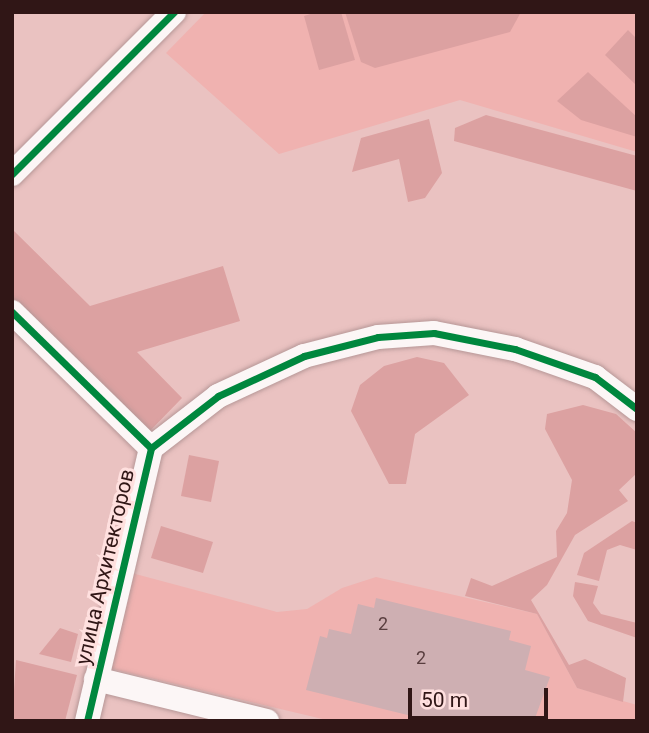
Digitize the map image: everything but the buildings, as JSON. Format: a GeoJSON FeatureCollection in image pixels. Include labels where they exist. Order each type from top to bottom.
{"type":"FeatureCollection","features":[{"type":"Feature","properties":{"kind":"street"},"geometry":{"type":"LineString","coordinates":[[12,174],[174,12]]}},
{"type":"Feature","properties":{"kind":"street"},"geometry":{"type":"LineString","coordinates":[[12,144],[42,142]]}},
{"type":"Feature","properties":{"kind":"street"},"geometry":{"type":"LineString","coordinates":[[12,312],[151,448]]}},
{"type":"Feature","properties":{"kind":"street","name":"улица Архитекторов"},"geometry":{"type":"LineString","coordinates":[[87,721],[151,448],[218,396],[260,374],[378,337],[434,333],[515,349],[595,377],[637,409]]}},
{"type":"Feature","properties":{"kind":"street","name":"улица Архитекторов"},"geometry":{"type":"LineString","coordinates":[[96,679],[267,721]]}},
{"type":"Feature","properties":{"kind":"shaded area"},"geometry":{"type":"Polygon","coordinates":[[[206,12],[637,12],[637,152],[460,100],[279,154],[166,53],[206,12]]]}},
{"type":"Feature","properties":{"kind":"shaded area"},"geometry":{"type":"Polygon","coordinates":[[[317,12],[341,12],[355,60],[319,70],[304,16],[317,12]]]}},
{"type":"Feature","properties":{"kind":"shaded area"},"geometry":{"type":"Polygon","coordinates":[[[345,12],[521,12],[510,32],[375,68],[361,62],[345,12]]]}},
{"type":"Feature","properties":{"kind":"shaded area"},"geometry":{"type":"Polygon","coordinates":[[[628,30],[637,39],[637,86],[605,55],[628,30]]]}},
{"type":"Feature","properties":{"kind":"shaded area"},"geometry":{"type":"Polygon","coordinates":[[[588,72],[637,117],[637,137],[581,120],[557,101],[588,72]]]}},
{"type":"Feature","properties":{"kind":"shaded area"},"geometry":{"type":"Polygon","coordinates":[[[486,115],[637,156],[637,191],[454,141],[455,128],[486,115]]]}},
{"type":"Feature","properties":{"kind":"shaded area"},"geometry":{"type":"Polygon","coordinates":[[[429,119],[442,173],[425,198],[408,202],[399,159],[352,172],[361,138],[429,119]]]}},
{"type":"Feature","properties":{"kind":"shaded area"},"geometry":{"type":"Polygon","coordinates":[[[12,229],[90,306],[223,266],[240,321],[137,352],[182,398],[146,435],[12,302],[12,229]]]}},
{"type":"Feature","properties":{"kind":"shaded area"},"geometry":{"type":"Polygon","coordinates":[[[417,357],[444,363],[469,395],[415,434],[406,484],[389,484],[351,411],[360,385],[384,366],[417,357]]]}},
{"type":"Feature","properties":{"kind":"shaded area"},"geometry":{"type":"Polygon","coordinates":[[[583,405],[616,414],[637,433],[637,473],[619,490],[628,501],[575,535],[547,585],[531,600],[569,665],[585,659],[626,678],[623,702],[577,688],[537,614],[465,596],[471,578],[492,586],[557,557],[556,531],[567,513],[572,480],[545,429],[547,414],[583,405]]]}},
{"type":"Feature","properties":{"kind":"shaded area"},"geometry":{"type":"Polygon","coordinates":[[[189,455],[219,461],[211,502],[181,496],[189,455]]]}},
{"type":"Feature","properties":{"kind":"shaded area"},"geometry":{"type":"Polygon","coordinates":[[[632,521],[637,523],[637,550],[620,545],[607,550],[599,581],[577,575],[584,553],[632,521]]]}},
{"type":"Feature","properties":{"kind":"shaded area"},"geometry":{"type":"Polygon","coordinates":[[[161,526],[213,542],[203,573],[151,558],[161,526]]]}},
{"type":"Feature","properties":{"kind":"shaded area"},"geometry":{"type":"Polygon","coordinates":[[[128,572],[277,612],[307,609],[342,588],[376,577],[537,614],[577,688],[637,705],[637,721],[331,721],[104,667],[128,572]]]}},
{"type":"Feature","properties":{"kind":"shaded area"},"geometry":{"type":"Polygon","coordinates":[[[575,582],[598,586],[593,603],[601,614],[637,623],[637,638],[588,621],[573,596],[575,582]]]}},
{"type":"Feature","properties":{"kind":"shaded area"},"geometry":{"type":"Polygon","coordinates":[[[60,628],[78,634],[71,662],[39,654],[60,628]]]}},
{"type":"Feature","properties":{"kind":"shaded area"},"geometry":{"type":"Polygon","coordinates":[[[16,660],[77,675],[65,721],[12,721],[16,660]]]}},
{"type":"Feature","properties":{"kind":"cycle path"},"geometry":{"type":"LineString","coordinates":[[12,174],[174,12]]}},
{"type":"Feature","properties":{"kind":"cycle path"},"geometry":{"type":"LineString","coordinates":[[12,312],[151,448]]}},
{"type":"Feature","properties":{"kind":"cycle path"},"geometry":{"type":"LineString","coordinates":[[87,721],[151,448],[218,396],[304,356],[378,337],[434,333],[515,349],[595,377],[637,409]]}}]}
